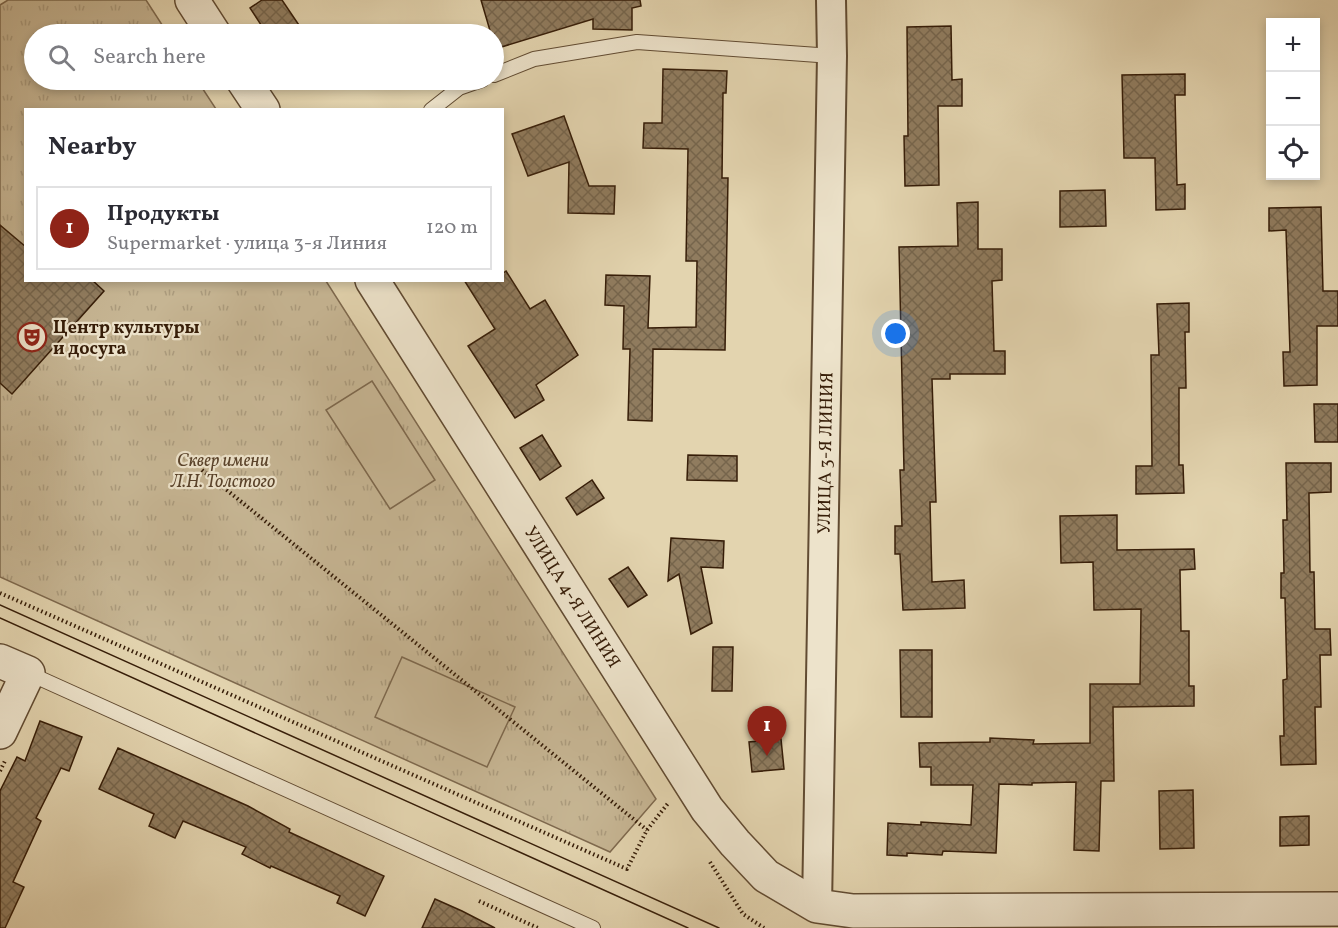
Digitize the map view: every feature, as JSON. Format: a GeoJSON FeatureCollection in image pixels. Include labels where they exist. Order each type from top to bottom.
{"type":"FeatureCollection","features":[{"type":"Feature","properties":{"kind":"street"},"geometry":{"type":"LineString","coordinates":[[192,0],[208,24]]}},
{"type":"Feature","properties":{"kind":"street","name":"УЛИЦА 3-Я ЛИНИЯ"},"geometry":{"type":"LineString","coordinates":[[806,901],[832,56],[831,0]]}},
{"type":"Feature","properties":{"kind":"street"},"geometry":{"type":"LineString","coordinates":[[250,90],[262,108]]}},
{"type":"Feature","properties":{"kind":"street","name":"УЛИЦА 4-Я ЛИНИЯ"},"geometry":{"type":"LineString","coordinates":[[373,282],[707,809],[766,876],[806,901]]}},
{"type":"Feature","properties":{"kind":"street"},"geometry":{"type":"LineString","coordinates":[[3,746],[14,667]]}},
{"type":"Feature","properties":{"kind":"street"},"geometry":{"type":"LineString","coordinates":[[806,901],[852,919],[1338,909]]}},
{"type":"Feature","properties":{"kind":"lane"},"geometry":{"type":"LineString","coordinates":[[504,71],[534,59],[637,42],[832,56]]}},
{"type":"Feature","properties":{"kind":"lane"},"geometry":{"type":"LineString","coordinates":[[433,108],[456,90]]}},
{"type":"Feature","properties":{"kind":"lane"},"geometry":{"type":"LineString","coordinates":[[14,667],[593,928]]}},
{"type":"Feature","properties":{"kind":"path"},"geometry":{"type":"LineString","coordinates":[[202,470],[647,830]]}},
{"type":"Feature","properties":{"kind":"path"},"geometry":{"type":"LineString","coordinates":[[0,593],[627,869],[647,830],[671,800],[675,807]]}},
{"type":"Feature","properties":{"kind":"path"},"geometry":{"type":"LineString","coordinates":[[0,771],[3,746]]}},
{"type":"Feature","properties":{"kind":"path"},"geometry":{"type":"LineString","coordinates":[[708,859],[743,914],[764,928]]}},
{"type":"Feature","properties":{"kind":"path"},"geometry":{"type":"LineString","coordinates":[[474,898],[538,928]]}},
{"type":"Feature","properties":{"kind":"green space","name":"Сквер имени Л.Н. Толстого"},"geometry":{"type":"Polygon","coordinates":[[[8,0],[146,0],[162,24],[24,24],[24,90],[204,90],[215,108],[24,108],[24,282],[327,282],[656,799],[610,852],[0,577],[0,5],[8,0]]]}},
{"type":"Feature","properties":{"kind":"green space"},"geometry":{"type":"Polygon","coordinates":[[[372,381],[435,480],[390,509],[326,410],[372,381]]]}},
{"type":"Feature","properties":{"kind":"green space"},"geometry":{"type":"Polygon","coordinates":[[[402,657],[515,707],[487,767],[375,717],[402,657]]]}},
{"type":"Feature","properties":{"kind":"building"},"geometry":{"type":"Polygon","coordinates":[[[262,0],[282,0],[298,24],[260,24],[250,8],[262,0]]]}},
{"type":"Feature","properties":{"kind":"building"},"geometry":{"type":"Polygon","coordinates":[[[481,0],[640,0],[641,6],[632,8],[632,30],[593,29],[593,19],[504,46],[504,24],[488,24],[481,0]]]}},
{"type":"Feature","properties":{"kind":"building"},"geometry":{"type":"Polygon","coordinates":[[[951,26],[952,80],[962,79],[962,106],[938,106],[939,185],[905,186],[904,136],[908,136],[907,27],[951,26]]]}},
{"type":"Feature","properties":{"kind":"building"},"geometry":{"type":"Polygon","coordinates":[[[663,69],[727,71],[726,93],[723,93],[722,178],[728,178],[725,350],[653,349],[652,421],[628,420],[630,349],[623,349],[624,306],[605,305],[606,275],[650,276],[648,328],[696,327],[697,261],[686,261],[688,149],[643,148],[644,123],[662,123],[663,69]]]}},
{"type":"Feature","properties":{"kind":"building"},"geometry":{"type":"Polygon","coordinates":[[[1185,74],[1185,95],[1175,95],[1177,185],[1185,184],[1185,209],[1156,210],[1155,158],[1124,158],[1122,75],[1185,74]]]}},
{"type":"Feature","properties":{"kind":"building"},"geometry":{"type":"Polygon","coordinates":[[[564,116],[589,186],[615,186],[614,214],[568,213],[569,162],[528,176],[512,134],[564,116]]]}},
{"type":"Feature","properties":{"kind":"building"},"geometry":{"type":"Polygon","coordinates":[[[1105,190],[1106,226],[1060,227],[1060,191],[1105,190]]]}},
{"type":"Feature","properties":{"kind":"building"},"geometry":{"type":"Polygon","coordinates":[[[978,202],[978,249],[1002,249],[1002,280],[992,281],[994,351],[1005,351],[1005,374],[950,374],[950,379],[932,379],[936,502],[930,502],[932,582],[964,580],[965,608],[903,610],[900,554],[895,554],[895,526],[902,526],[900,470],[904,470],[899,247],[958,246],[957,203],[978,202]]]}},
{"type":"Feature","properties":{"kind":"building"},"geometry":{"type":"Polygon","coordinates":[[[1321,207],[1323,291],[1338,291],[1338,326],[1317,326],[1317,385],[1284,386],[1283,352],[1290,352],[1286,230],[1269,231],[1269,208],[1321,207]]]}},
{"type":"Feature","properties":{"kind":"building","name":"Центр культуры и досуга"},"geometry":{"type":"Polygon","coordinates":[[[0,225],[24,245],[24,282],[94,282],[104,291],[12,394],[0,383],[0,225]]]}},
{"type":"Feature","properties":{"kind":"building"},"geometry":{"type":"Polygon","coordinates":[[[506,271],[530,309],[545,300],[578,355],[536,385],[544,400],[515,418],[468,346],[495,329],[465,282],[504,282],[506,271]]]}},
{"type":"Feature","properties":{"kind":"building"},"geometry":{"type":"Polygon","coordinates":[[[1189,303],[1189,332],[1185,332],[1186,388],[1179,388],[1179,465],[1183,465],[1184,493],[1136,494],[1136,466],[1152,466],[1151,355],[1159,355],[1157,304],[1189,303]]]}},
{"type":"Feature","properties":{"kind":"building"},"geometry":{"type":"Polygon","coordinates":[[[1314,404],[1338,404],[1338,442],[1315,442],[1314,404]]]}},
{"type":"Feature","properties":{"kind":"building"},"geometry":{"type":"Polygon","coordinates":[[[542,435],[561,466],[540,480],[520,448],[542,435]]]}},
{"type":"Feature","properties":{"kind":"building"},"geometry":{"type":"Polygon","coordinates":[[[688,455],[737,456],[737,481],[687,480],[688,455]]]}},
{"type":"Feature","properties":{"kind":"building"},"geometry":{"type":"Polygon","coordinates":[[[1286,463],[1331,463],[1331,492],[1309,493],[1310,572],[1314,572],[1315,629],[1330,629],[1331,655],[1320,655],[1321,707],[1315,707],[1316,764],[1281,765],[1280,736],[1284,736],[1283,680],[1287,679],[1285,598],[1281,598],[1281,573],[1284,573],[1283,520],[1287,520],[1286,463]]]}},
{"type":"Feature","properties":{"kind":"building"},"geometry":{"type":"Polygon","coordinates":[[[592,480],[604,498],[577,515],[566,498],[592,480]]]}},
{"type":"Feature","properties":{"kind":"building"},"geometry":{"type":"Polygon","coordinates":[[[1117,515],[1117,550],[1194,549],[1195,569],[1180,570],[1181,631],[1189,631],[1189,686],[1194,686],[1194,706],[1113,707],[1114,781],[1101,781],[1099,851],[1074,850],[1076,782],[1032,783],[1032,785],[999,784],[996,853],[943,851],[942,855],[907,853],[907,856],[887,855],[888,823],[971,825],[973,785],[931,785],[931,767],[920,767],[919,743],[990,742],[990,738],[1034,740],[1033,744],[1090,743],[1090,684],[1140,684],[1141,609],[1094,610],[1093,562],[1061,563],[1060,516],[1117,515]]]}},
{"type":"Feature","properties":{"kind":"building"},"geometry":{"type":"Polygon","coordinates":[[[671,538],[724,541],[723,568],[701,567],[712,623],[691,634],[679,574],[668,581],[671,538]]]}},
{"type":"Feature","properties":{"kind":"building"},"geometry":{"type":"Polygon","coordinates":[[[628,567],[647,595],[628,607],[609,579],[628,567]]]}},
{"type":"Feature","properties":{"kind":"building"},"geometry":{"type":"Polygon","coordinates":[[[713,647],[733,647],[732,691],[712,691],[713,647]]]}},
{"type":"Feature","properties":{"kind":"building"},"geometry":{"type":"Polygon","coordinates":[[[900,650],[932,650],[932,717],[901,717],[900,650]]]}},
{"type":"Feature","properties":{"kind":"building"},"geometry":{"type":"Polygon","coordinates":[[[40,721],[82,737],[69,771],[61,768],[36,818],[41,821],[13,882],[24,887],[5,928],[0,928],[0,791],[17,757],[25,761],[40,721]]]}},
{"type":"Feature","properties":{"kind":"building"},"geometry":{"type":"Polygon","coordinates":[[[781,739],[784,769],[752,772],[749,742],[781,739]]]}},
{"type":"Feature","properties":{"kind":"building"},"geometry":{"type":"Polygon","coordinates":[[[118,748],[248,806],[290,829],[289,832],[384,876],[365,916],[337,903],[340,896],[271,866],[270,868],[242,854],[246,847],[183,821],[175,838],[149,826],[154,814],[99,789],[118,748]]]}},
{"type":"Feature","properties":{"kind":"building"},"geometry":{"type":"Polygon","coordinates":[[[1193,790],[1194,848],[1160,849],[1159,791],[1193,790]]]}},
{"type":"Feature","properties":{"kind":"building"},"geometry":{"type":"Polygon","coordinates":[[[1309,816],[1309,845],[1280,846],[1280,817],[1309,816]]]}},
{"type":"Feature","properties":{"kind":"building"},"geometry":{"type":"Polygon","coordinates":[[[435,899],[462,911],[495,928],[422,928],[435,899]]]}},
{"type":"Feature","properties":{"kind":"tram line"},"geometry":{"type":"LineString","coordinates":[[0,605],[719,928]]}},
{"type":"Feature","properties":{"kind":"tram line"},"geometry":{"type":"LineString","coordinates":[[0,618],[688,928]]}},
{"type":"Feature","properties":{"kind":"place","name":"Центр культуры и досуга"},"geometry":{"type":"Point","coordinates":[32,337]}},
{"type":"Feature","properties":{"kind":"place","name":"Продукты"},"geometry":{"type":"Point","coordinates":[767,756]}}]}
